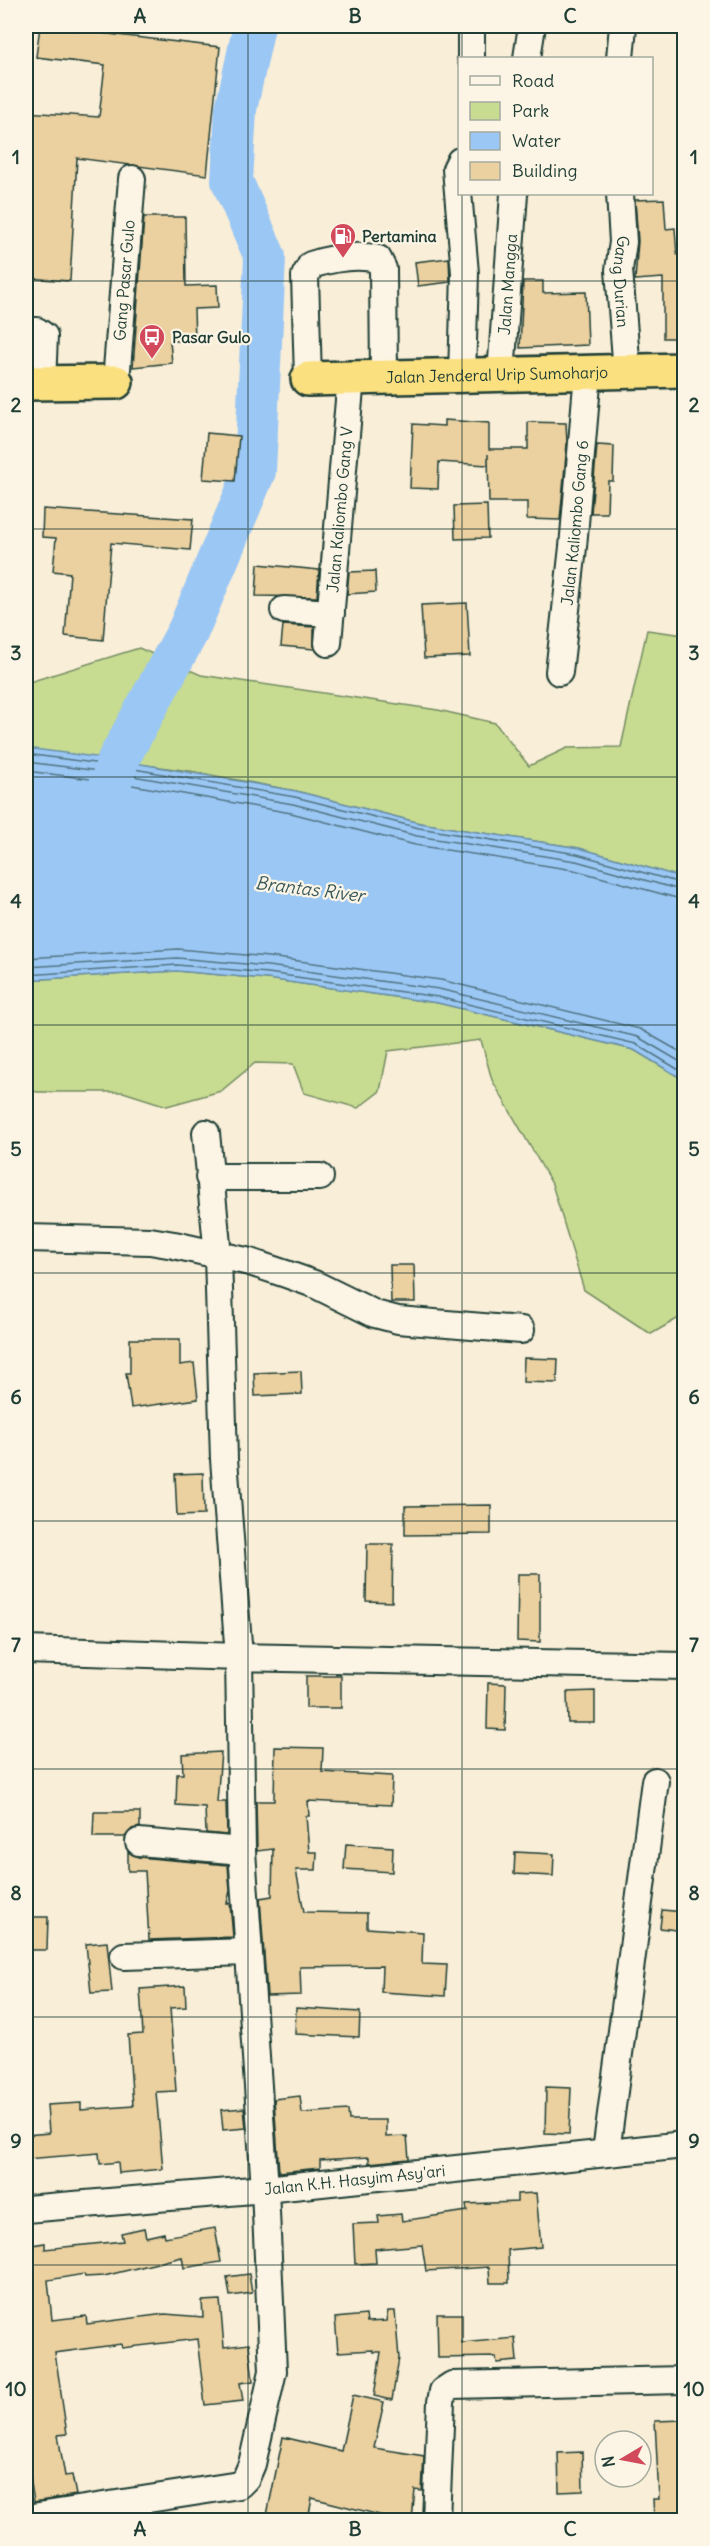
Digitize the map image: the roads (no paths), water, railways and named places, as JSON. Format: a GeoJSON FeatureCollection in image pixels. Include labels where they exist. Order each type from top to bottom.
{"type":"FeatureCollection","features":[{"type":"Feature","properties":{"kind":"highway","name":"Jalan Jenderal Urip Sumoharjo"},"geometry":{"type":"LineString","coordinates":[[308,379],[684,370]]}},
{"type":"Feature","properties":{"kind":"highway"},"geometry":{"type":"LineString","coordinates":[[34,383],[116,382]]}},
{"type":"Feature","properties":{"kind":"street"},"geometry":{"type":"LineString","coordinates":[[471,26],[471,57]]}},
{"type":"Feature","properties":{"kind":"street"},"geometry":{"type":"LineString","coordinates":[[527,57],[532,26]]}},
{"type":"Feature","properties":{"kind":"street"},"geometry":{"type":"LineString","coordinates":[[620,57],[623,26]]}},
{"type":"Feature","properties":{"kind":"street"},"geometry":{"type":"LineString","coordinates":[[458,164],[456,170],[458,193]]}},
{"type":"Feature","properties":{"kind":"street","name":"Gang Pasar Gulo"},"geometry":{"type":"LineString","coordinates":[[116,382],[132,179]]}},
{"type":"Feature","properties":{"kind":"street"},"geometry":{"type":"LineString","coordinates":[[458,195],[465,273],[462,375]]}},
{"type":"Feature","properties":{"kind":"street","name":"Jalan Mangga"},"geometry":{"type":"LineString","coordinates":[[501,374],[514,195]]}},
{"type":"Feature","properties":{"kind":"street","name":"Gang Durian"},"geometry":{"type":"LineString","coordinates":[[620,195],[623,242],[619,270],[627,372]]}},
{"type":"Feature","properties":{"kind":"street"},"geometry":{"type":"LineString","coordinates":[[308,379],[305,276],[311,265],[330,259],[367,256],[378,259],[383,269],[384,376]]}},
{"type":"Feature","properties":{"kind":"street"},"geometry":{"type":"LineString","coordinates":[[26,331],[37,331],[44,336],[34,383]]}},
{"type":"Feature","properties":{"kind":"street","name":"Jalan Kaliombo Gang 6"},"geometry":{"type":"LineString","coordinates":[[559,672],[573,547],[588,373]]}},
{"type":"Feature","properties":{"kind":"street","name":"Jalan Kaliombo Gang V"},"geometry":{"type":"LineString","coordinates":[[328,643],[351,377]]}},
{"type":"Feature","properties":{"kind":"street"},"geometry":{"type":"LineString","coordinates":[[284,610],[332,613]]}},
{"type":"Feature","properties":{"kind":"street"},"geometry":{"type":"LineString","coordinates":[[26,2518],[239,2485],[246,2478],[252,2464],[273,2371],[265,2189],[242,1851],[239,1657],[224,1459],[218,1255],[206,1133]]}},
{"type":"Feature","properties":{"kind":"street"},"geometry":{"type":"LineString","coordinates":[[209,1177],[320,1177]]}},
{"type":"Feature","properties":{"kind":"street"},"geometry":{"type":"LineString","coordinates":[[26,1238],[150,1241],[250,1262],[314,1284],[364,1310],[390,1318],[424,1324],[521,1330]]}},
{"type":"Feature","properties":{"kind":"street"},"geometry":{"type":"LineString","coordinates":[[26,1650],[239,1657],[684,1666]]}},
{"type":"Feature","properties":{"kind":"street"},"geometry":{"type":"LineString","coordinates":[[606,2152],[656,1781]]}},
{"type":"Feature","properties":{"kind":"street"},"geometry":{"type":"LineString","coordinates":[[139,1842],[242,1851]]}},
{"type":"Feature","properties":{"kind":"street"},"geometry":{"type":"LineString","coordinates":[[124,1956],[248,1952]]}},
{"type":"Feature","properties":{"kind":"street","name":"Jalan K.H. Hasyim Asy'ari"},"geometry":{"type":"LineString","coordinates":[[26,2210],[265,2189],[684,2145]]}},
{"type":"Feature","properties":{"kind":"street"},"geometry":{"type":"LineString","coordinates":[[436,2520],[441,2402],[443,2391],[452,2385],[684,2380]]}},
{"type":"Feature","properties":{"kind":"water","name":"Brantas River"},"geometry":{"type":"Polygon","coordinates":[[[26,748],[118,760],[296,791],[420,823],[579,848],[684,878],[684,1080],[634,1050],[438,1003],[267,979],[177,971],[26,980],[26,748]]]}},
{"type":"Feature","properties":{"kind":"waterway"},"geometry":{"type":"LineString","coordinates":[[101,813],[118,760],[188,631],[255,471],[265,257],[232,181],[236,109],[254,26]]}},
{"type":"Feature","properties":{"kind":"place","name":"Pertamina"},"geometry":{"type":"Point","coordinates":[343,259]}},
{"type":"Feature","properties":{"kind":"place","name":"Pasar Gulo"},"geometry":{"type":"Point","coordinates":[152,360]}}]}
